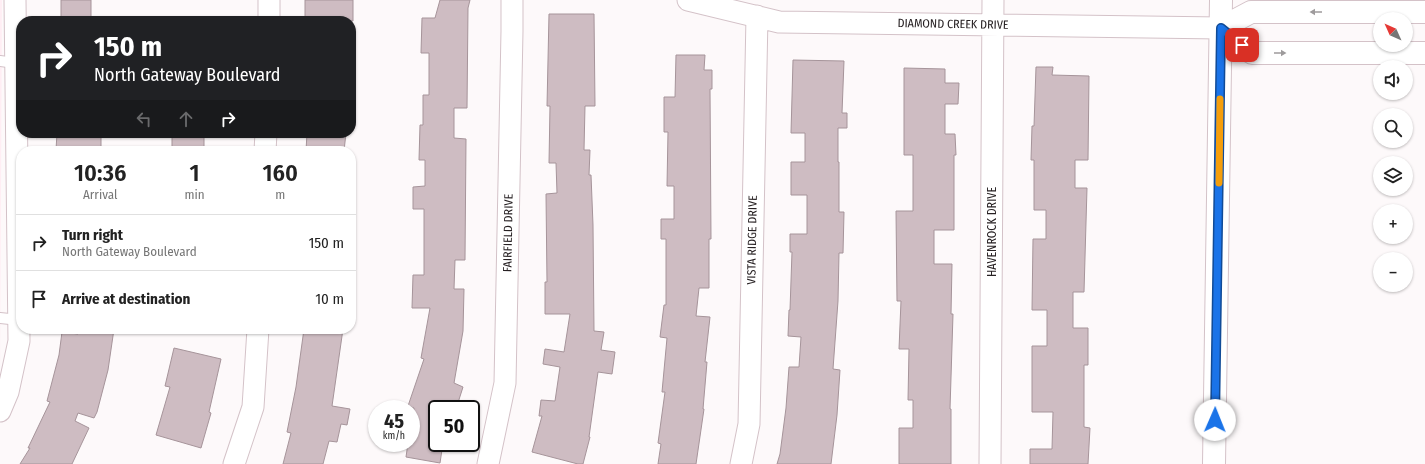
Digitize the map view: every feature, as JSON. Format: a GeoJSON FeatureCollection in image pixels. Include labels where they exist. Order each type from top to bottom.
{"type":"FeatureCollection","features":[{"type":"Feature","properties":{"kind":"main road"},"geometry":{"type":"LineString","coordinates":[[1214,464],[1221,0]]}},
{"type":"Feature","properties":{"kind":"main road"},"geometry":{"type":"LineString","coordinates":[[1221,28],[1251,12],[1349,6],[1425,12]]}},
{"type":"Feature","properties":{"kind":"main road"},"geometry":{"type":"LineString","coordinates":[[1221,28],[1252,53],[1425,54]]}},
{"type":"Feature","properties":{"kind":"street"},"geometry":{"type":"LineString","coordinates":[[0,410],[8,392],[19,341],[9,319],[8,62],[15,0]]}},
{"type":"Feature","properties":{"kind":"street"},"geometry":{"type":"LineString","coordinates":[[269,0],[269,16]]}},
{"type":"Feature","properties":{"kind":"street","name":"FAIRFIELD DRIVE"},"geometry":{"type":"LineString","coordinates":[[488,464],[505,383],[512,0]]}},
{"type":"Feature","properties":{"kind":"street","name":"DIAMOND CREEK DRIVE"},"geometry":{"type":"LineString","coordinates":[[688,0],[779,22],[1221,28]]}},
{"type":"Feature","properties":{"kind":"street","name":"HAVENROCK DRIVE"},"geometry":{"type":"LineString","coordinates":[[990,464],[994,0]]}},
{"type":"Feature","properties":{"kind":"street","name":"VISTA RIDGE DRIVE"},"geometry":{"type":"LineString","coordinates":[[741,464],[749,424],[757,16]]}},
{"type":"Feature","properties":{"kind":"street"},"geometry":{"type":"LineString","coordinates":[[234,464],[253,407],[258,334]]}},
{"type":"Feature","properties":{"kind":"shaded area"},"geometry":{"type":"Polygon","coordinates":[[[0,0],[2,0],[0,379],[0,0]]]}},
{"type":"Feature","properties":{"kind":"building"},"geometry":{"type":"Polygon","coordinates":[[[61,0],[91,0],[91,16],[61,16],[61,0]]]}},
{"type":"Feature","properties":{"kind":"building"},"geometry":{"type":"Polygon","coordinates":[[[305,0],[353,0],[353,16],[305,16],[305,0]]]}},
{"type":"Feature","properties":{"kind":"building"},"geometry":{"type":"Polygon","coordinates":[[[440,0],[470,0],[468,8],[467,108],[454,108],[454,138],[466,139],[465,260],[455,260],[454,289],[464,289],[463,331],[454,383],[463,387],[459,400],[428,400],[428,452],[442,452],[440,463],[406,457],[407,452],[420,452],[420,400],[410,400],[424,359],[421,358],[430,308],[412,308],[413,275],[424,275],[424,209],[413,209],[413,187],[425,186],[425,160],[419,160],[420,125],[423,125],[423,95],[429,95],[429,53],[421,53],[422,18],[435,18],[440,0]]]}},
{"type":"Feature","properties":{"kind":"building"},"geometry":{"type":"Polygon","coordinates":[[[549,14],[594,14],[595,106],[585,106],[584,150],[590,150],[589,175],[591,175],[593,225],[594,331],[604,332],[601,350],[615,352],[612,374],[598,372],[590,437],[583,464],[532,452],[542,416],[539,416],[541,400],[555,401],[560,367],[543,364],[545,349],[564,352],[570,314],[545,314],[545,282],[547,282],[546,194],[557,193],[556,163],[549,163],[550,106],[547,106],[549,14]]]}},
{"type":"Feature","properties":{"kind":"building"},"geometry":{"type":"Polygon","coordinates":[[[676,55],[705,55],[704,70],[712,70],[712,89],[710,89],[711,239],[709,239],[709,288],[699,288],[696,316],[710,317],[705,362],[707,362],[704,409],[696,464],[658,464],[661,444],[658,443],[665,392],[662,392],[667,338],[660,337],[664,305],[666,305],[666,239],[661,239],[661,219],[674,219],[674,186],[667,186],[668,132],[664,132],[664,97],[675,97],[676,55]]]}},
{"type":"Feature","properties":{"kind":"building"},"geometry":{"type":"Polygon","coordinates":[[[793,60],[844,61],[842,113],[847,113],[847,128],[838,128],[839,212],[844,212],[843,253],[839,253],[838,301],[833,369],[840,370],[837,415],[831,464],[777,464],[780,454],[786,408],[789,367],[799,367],[801,337],[788,336],[792,252],[790,252],[790,234],[807,234],[807,195],[791,195],[791,162],[805,162],[805,133],[791,133],[793,60]]]}},
{"type":"Feature","properties":{"kind":"building"},"geometry":{"type":"Polygon","coordinates":[[[1036,67],[1053,67],[1052,75],[1089,76],[1088,160],[1075,160],[1075,188],[1087,188],[1084,292],[1073,292],[1073,328],[1088,328],[1088,365],[1084,365],[1084,427],[1090,428],[1088,464],[1030,464],[1030,449],[1052,449],[1053,412],[1032,412],[1032,346],[1047,346],[1047,310],[1032,310],[1033,239],[1046,239],[1046,210],[1034,210],[1034,160],[1031,160],[1036,67]]]}},
{"type":"Feature","properties":{"kind":"building"},"geometry":{"type":"Polygon","coordinates":[[[904,68],[945,69],[945,83],[959,83],[958,104],[945,104],[945,134],[955,134],[956,155],[954,155],[954,230],[934,230],[934,264],[952,264],[951,314],[953,314],[950,409],[951,464],[899,464],[899,428],[913,428],[913,400],[908,400],[909,349],[899,349],[901,301],[897,301],[896,211],[913,211],[913,155],[904,155],[904,68]]]}},
{"type":"Feature","properties":{"kind":"building"},"geometry":{"type":"Polygon","coordinates":[[[57,138],[101,138],[101,146],[56,146],[57,138]]]}},
{"type":"Feature","properties":{"kind":"building"},"geometry":{"type":"Polygon","coordinates":[[[172,138],[204,138],[204,146],[172,146],[172,138]]]}},
{"type":"Feature","properties":{"kind":"building"},"geometry":{"type":"Polygon","coordinates":[[[307,138],[345,138],[345,146],[306,146],[307,138]]]}},
{"type":"Feature","properties":{"kind":"building"},"geometry":{"type":"Polygon","coordinates":[[[62,334],[113,334],[108,370],[97,412],[94,418],[78,413],[75,421],[89,428],[72,464],[20,464],[30,448],[28,448],[50,402],[47,401],[59,355],[62,334]]]}},
{"type":"Feature","properties":{"kind":"building"},"geometry":{"type":"Polygon","coordinates":[[[303,334],[342,334],[332,406],[350,409],[347,425],[341,424],[337,442],[329,441],[323,464],[283,464],[291,433],[287,432],[296,387],[303,334]]]}},
{"type":"Feature","properties":{"kind":"building"},"geometry":{"type":"Polygon","coordinates":[[[174,348],[221,359],[209,412],[211,413],[201,448],[156,435],[170,387],[165,386],[174,348]]]}},
{"type":"Feature","properties":{"kind":"slow traffic"},"geometry":{"type":"LineString","coordinates":[[1219,183],[1220,99]]}},
{"type":"Feature","properties":{"kind":"route"},"geometry":{"type":"LineString","coordinates":[[1215,420],[1221,28],[1242,45]]}}]}
